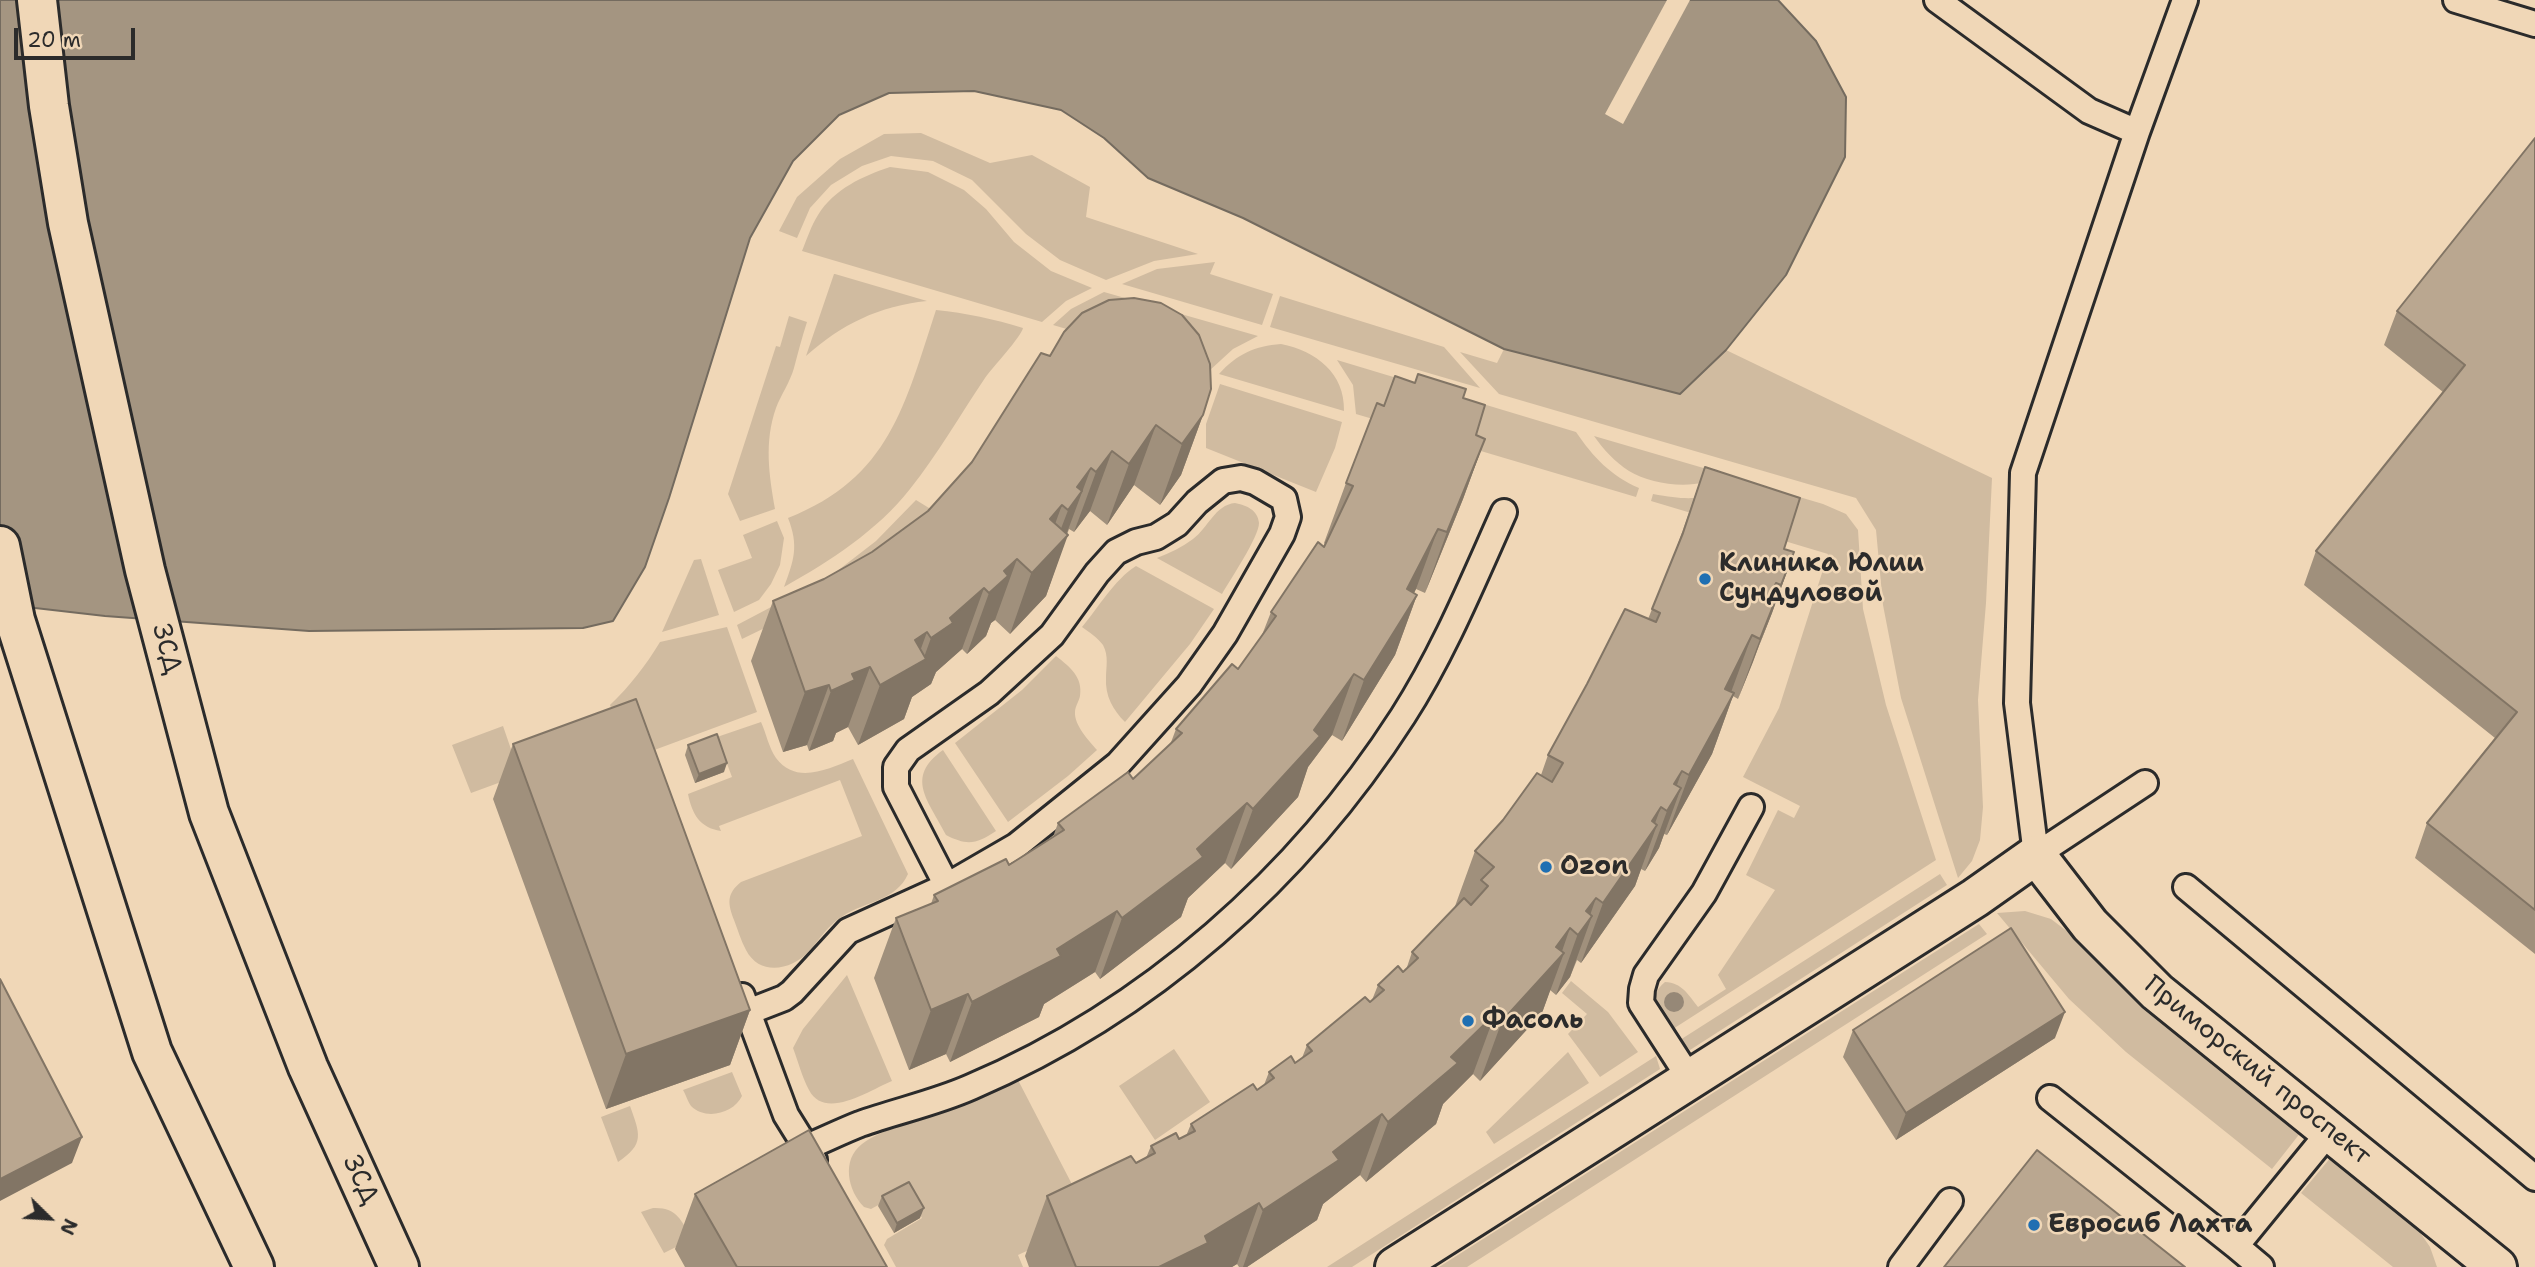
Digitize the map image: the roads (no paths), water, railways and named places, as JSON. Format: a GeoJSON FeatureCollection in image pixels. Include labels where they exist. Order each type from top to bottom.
{"type":"FeatureCollection","features":[{"type":"Feature","properties":{"kind":"main road","name":"ЗСД"},"geometry":{"type":"LineString","coordinates":[[37,0],[49,106],[68,223],[145,570],[209,813],[308,1067],[399,1267]]}},
{"type":"Feature","properties":{"kind":"main road"},"geometry":{"type":"LineString","coordinates":[[0,546],[15,620],[152,1052],[254,1267]]}},
{"type":"Feature","properties":{"kind":"main road"},"geometry":{"type":"LineString","coordinates":[[1395,1267],[1975,898],[2036,855]]}},
{"type":"Feature","properties":{"kind":"main road","name":"Приморский проспект"},"geometry":{"type":"LineString","coordinates":[[2036,855],[2090,925],[2157,992],[2497,1267]]}},
{"type":"Feature","properties":{"kind":"lane"},"geometry":{"type":"LineString","coordinates":[[1937,0],[2089,111],[2137,132]]}},
{"type":"Feature","properties":{"kind":"lane"},"geometry":{"type":"LineString","coordinates":[[2145,783],[2036,855],[2017,703],[2023,473],[2137,132],[2185,0]]}},
{"type":"Feature","properties":{"kind":"lane"},"geometry":{"type":"LineString","coordinates":[[2456,0],[2535,24]]}},
{"type":"Feature","properties":{"kind":"lane"},"geometry":{"type":"LineString","coordinates":[[748,1012],[784,998],[792,992],[848,931],[947,886],[1016,846],[1118,764],[1189,685],[1238,613],[1282,534],[1287,517],[1284,499],[1255,482],[1241,478],[1223,481],[1197,502],[1177,524],[1156,537],[1136,542],[1116,552],[1097,573],[1052,635],[989,693],[908,750],[896,767],[896,787],[947,886]]}},
{"type":"Feature","properties":{"kind":"lane"},"geometry":{"type":"LineString","coordinates":[[807,1147],[858,1125],[970,1088],[1066,1039],[1160,980],[1232,919],[1300,853],[1351,789],[1403,716],[1447,638],[1504,512]]}},
{"type":"Feature","properties":{"kind":"lane"},"geometry":{"type":"LineString","coordinates":[[1690,1079],[1640,1003],[1642,989],[1646,975],[1704,893],[1751,807]]}},
{"type":"Feature","properties":{"kind":"lane"},"geometry":{"type":"LineString","coordinates":[[2186,887],[2535,1178]]}},
{"type":"Feature","properties":{"kind":"lane"},"geometry":{"type":"LineString","coordinates":[[733,973],[786,1115],[827,1183]]}},
{"type":"Feature","properties":{"kind":"lane"},"geometry":{"type":"LineString","coordinates":[[2050,1098],[2261,1267]]}},
{"type":"Feature","properties":{"kind":"lane"},"geometry":{"type":"LineString","coordinates":[[2236,1247],[2330,1131]]}},
{"type":"Feature","properties":{"kind":"lane"},"geometry":{"type":"LineString","coordinates":[[1901,1267],[1950,1201]]}},
{"type":"Feature","properties":{"kind":"place","name":"Клиника Юлии Сундуловой"},"geometry":{"type":"Point","coordinates":[1705,579]}},
{"type":"Feature","properties":{"kind":"place","name":"Ozon"},"geometry":{"type":"Point","coordinates":[1546,867]}},
{"type":"Feature","properties":{"kind":"place","name":"Фасоль"},"geometry":{"type":"Point","coordinates":[1468,1021]}},
{"type":"Feature","properties":{"kind":"place","name":"Евросиб Лахта"},"geometry":{"type":"Point","coordinates":[2034,1225]}}]}
